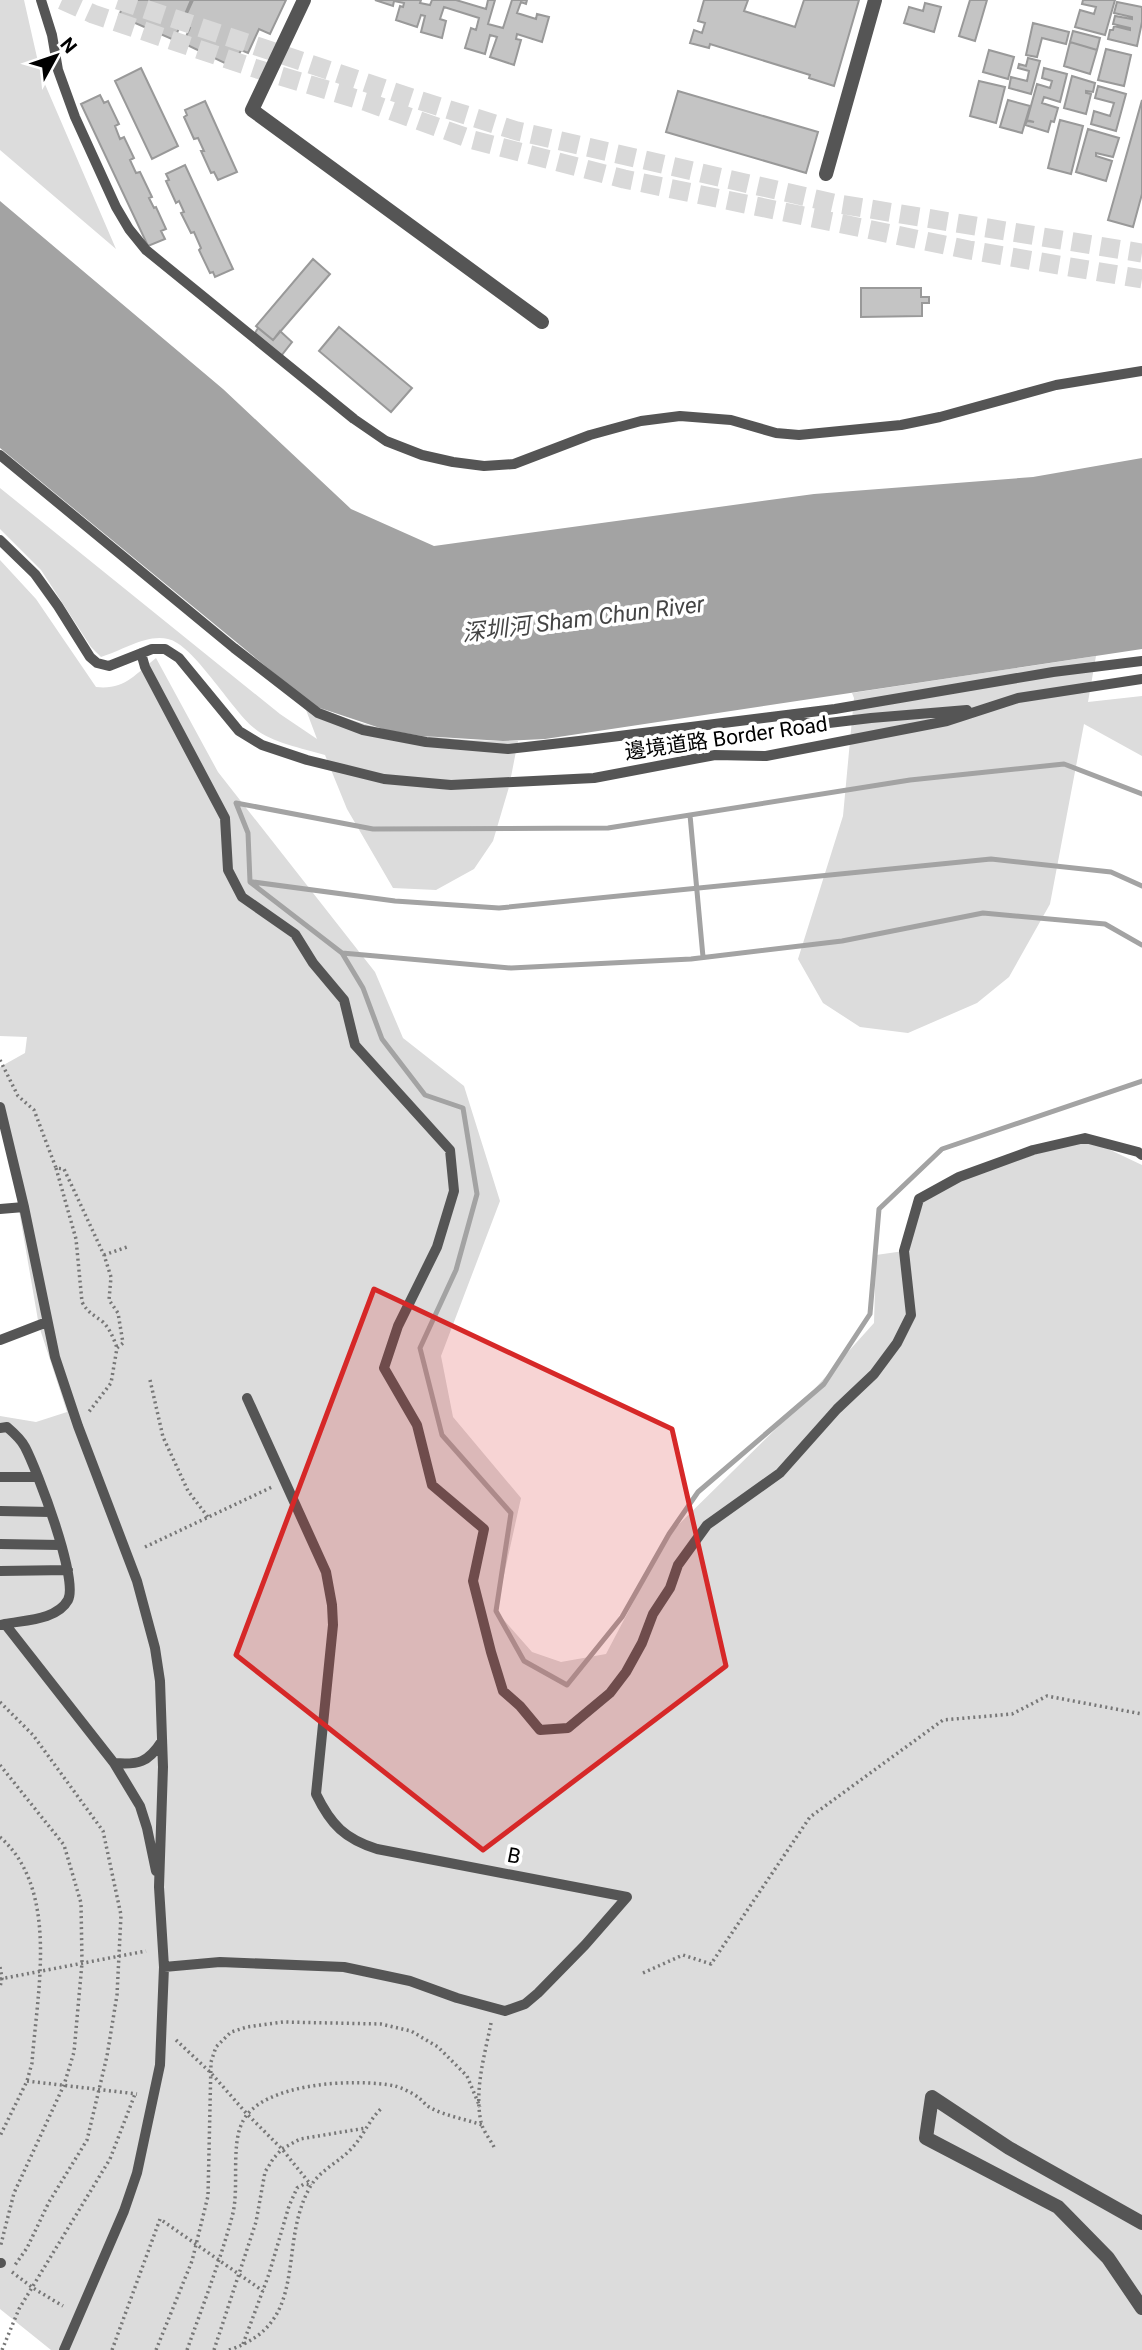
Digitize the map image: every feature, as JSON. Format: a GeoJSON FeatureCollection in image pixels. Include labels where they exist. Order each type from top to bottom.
{"type":"FeatureCollection","features":[{"type":"Feature","properties":{"kind":"street"},"geometry":{"type":"LineString","coordinates":[[304,0],[252,110],[542,322]]}},
{"type":"Feature","properties":{"kind":"street"},"geometry":{"type":"LineString","coordinates":[[826,174],[875,0]]}},
{"type":"Feature","properties":{"kind":"street"},"geometry":{"type":"LineString","coordinates":[[1142,2223],[1009,2148],[932,2097],[926,2138],[1058,2207],[1108,2258],[1142,2308]]}},
{"type":"Feature","properties":{"kind":"lane"},"geometry":{"type":"LineString","coordinates":[[41,0],[52,35],[58,70],[75,117],[116,207],[146,250],[354,419],[386,441],[422,455],[484,466],[514,464],[590,435],[642,421],[680,416],[731,420],[776,433],[799,435],[901,425],[1056,385],[1142,371]]}},
{"type":"Feature","properties":{"kind":"lane"},"geometry":{"type":"LineString","coordinates":[[0,455],[234,648],[318,713],[363,730],[426,742],[508,749],[789,715],[1053,672],[1142,661]]}},
{"type":"Feature","properties":{"kind":"lane","name":"邊境道路 Border Road"},"geometry":{"type":"LineString","coordinates":[[0,540],[35,574],[90,657],[97,663],[109,666],[152,649],[165,649],[179,658],[239,731],[262,745],[307,760],[384,779],[451,785],[594,778],[715,755],[766,755],[947,721],[1017,698],[1142,679]]}},
{"type":"Feature","properties":{"kind":"lane"},"geometry":{"type":"LineString","coordinates":[[141,653],[145,667],[225,818],[228,870],[242,897],[295,934],[313,963],[344,1000],[355,1045],[450,1150],[454,1191],[437,1247],[398,1326],[384,1368],[416,1425],[432,1485],[484,1529],[473,1581],[491,1652],[503,1691],[540,1730],[568,1728],[610,1693],[626,1672],[642,1643],[653,1614],[670,1588],[678,1565],[707,1525],[780,1472],[837,1409],[874,1374],[897,1343],[911,1315],[904,1251],[919,1199],[959,1177],[1033,1150],[1085,1138],[1142,1155]]}},
{"type":"Feature","properties":{"kind":"lane"},"geometry":{"type":"LineString","coordinates":[[789,715],[812,725],[984,709]]}},
{"type":"Feature","properties":{"kind":"lane"},"geometry":{"type":"LineString","coordinates":[[0,1107],[55,1357],[78,1426],[137,1581],[155,1648],[160,1681],[162,1741],[159,1887],[164,1967],[160,2065],[137,2173],[124,2211],[64,2350]]}},
{"type":"Feature","properties":{"kind":"lane"},"geometry":{"type":"LineString","coordinates":[[0,1209],[24,1207]]}},
{"type":"Feature","properties":{"kind":"lane"},"geometry":{"type":"LineString","coordinates":[[0,1340],[47,1322]]}},
{"type":"Feature","properties":{"kind":"lane","name":"B"},"geometry":{"type":"LineString","coordinates":[[164,1967],[220,1962],[344,1967],[410,1981],[505,2011],[525,2004],[538,1993],[627,1897],[377,1849],[350,1838],[326,1814],[316,1794],[333,1625],[326,1573],[247,1398]]}},
{"type":"Feature","properties":{"kind":"lane"},"geometry":{"type":"LineString","coordinates":[[0,1428],[7,1427],[16,1435],[24,1446],[37,1477],[68,1570],[70,1598],[61,1609],[52,1614],[3,1624],[114,1763],[139,1806],[147,1828],[159,1887]]}},
{"type":"Feature","properties":{"kind":"lane"},"geometry":{"type":"LineString","coordinates":[[0,1476],[37,1477]]}},
{"type":"Feature","properties":{"kind":"lane"},"geometry":{"type":"LineString","coordinates":[[0,1511],[50,1512]]}},
{"type":"Feature","properties":{"kind":"lane"},"geometry":{"type":"LineString","coordinates":[[0,1544],[60,1545]]}},
{"type":"Feature","properties":{"kind":"lane"},"geometry":{"type":"LineString","coordinates":[[0,1571],[68,1570]]}},
{"type":"Feature","properties":{"kind":"lane"},"geometry":{"type":"LineString","coordinates":[[114,1763],[135,1765],[156,1750],[162,1741]]}},
{"type":"Feature","properties":{"kind":"path"},"geometry":{"type":"LineString","coordinates":[[0,1060],[18,1096],[34,1110],[56,1168],[76,1239],[82,1302],[87,1311],[110,1330],[117,1348],[111,1382],[78,1426]]}},
{"type":"Feature","properties":{"kind":"path"},"geometry":{"type":"LineString","coordinates":[[56,1168],[64,1169],[104,1255],[111,1277],[108,1300],[118,1313],[123,1343],[117,1348]]}},
{"type":"Feature","properties":{"kind":"path"},"geometry":{"type":"LineString","coordinates":[[104,1255],[127,1248]]}},
{"type":"Feature","properties":{"kind":"path"},"geometry":{"type":"LineString","coordinates":[[150,1380],[163,1437],[188,1492],[208,1517]]}},
{"type":"Feature","properties":{"kind":"path"},"geometry":{"type":"LineString","coordinates":[[145,1547],[274,1486]]}},
{"type":"Feature","properties":{"kind":"path"},"geometry":{"type":"LineString","coordinates":[[643,1973],[683,1955],[711,1964],[810,1817],[943,1720],[1012,1714],[1047,1696],[1142,1714]]}},
{"type":"Feature","properties":{"kind":"path"},"geometry":{"type":"LineString","coordinates":[[0,1702],[33,1735],[103,1831],[121,1915],[117,1995],[107,2056],[87,2140],[49,2202],[27,2248],[11,2271],[63,2306]]}},
{"type":"Feature","properties":{"kind":"path"},"geometry":{"type":"LineString","coordinates":[[0,1765],[64,1845],[81,1903],[82,1963],[74,2052],[64,2085],[14,2193],[0,2248]]}},
{"type":"Feature","properties":{"kind":"path"},"geometry":{"type":"LineString","coordinates":[[0,1837],[14,1850],[34,1889],[41,1937],[32,2063],[27,2081],[0,2136]]}},
{"type":"Feature","properties":{"kind":"path"},"geometry":{"type":"LineString","coordinates":[[1,1978],[146,1951]]}},
{"type":"Feature","properties":{"kind":"path"},"geometry":{"type":"LineString","coordinates":[[0,1967],[0,1987]]}},
{"type":"Feature","properties":{"kind":"path"},"geometry":{"type":"LineString","coordinates":[[156,2350],[192,2261],[208,2196],[211,2062],[216,2047],[231,2032],[283,2022],[381,2024],[411,2031],[438,2047],[467,2076],[480,2107]]}},
{"type":"Feature","properties":{"kind":"path"},"geometry":{"type":"LineString","coordinates":[[491,2023],[481,2073],[480,2107],[482,2125],[494,2147]]}},
{"type":"Feature","properties":{"kind":"path"},"geometry":{"type":"LineString","coordinates":[[176,2040],[211,2073],[312,2185]]}},
{"type":"Feature","properties":{"kind":"path"},"geometry":{"type":"LineString","coordinates":[[27,2081],[143,2095]]}},
{"type":"Feature","properties":{"kind":"path"},"geometry":{"type":"LineString","coordinates":[[187,2350],[233,2212],[241,2125],[250,2110],[287,2091],[324,2084],[371,2085],[396,2087],[418,2097],[428,2108],[482,2125]]}},
{"type":"Feature","properties":{"kind":"path"},"geometry":{"type":"LineString","coordinates":[[2,2350],[19,2309],[110,2159],[135,2094]]}},
{"type":"Feature","properties":{"kind":"path"},"geometry":{"type":"LineString","coordinates":[[229,2350],[242,2346],[273,2322],[283,2305],[287,2291],[298,2213],[312,2185],[319,2173],[349,2151],[373,2116],[383,2107]]}},
{"type":"Feature","properties":{"kind":"path"},"geometry":{"type":"LineString","coordinates":[[214,2350],[256,2222],[265,2172],[282,2149],[300,2139],[366,2129]]}},
{"type":"Feature","properties":{"kind":"path"},"geometry":{"type":"LineString","coordinates":[[242,2346],[263,2291],[293,2194],[304,2184],[312,2185]]}},
{"type":"Feature","properties":{"kind":"path"},"geometry":{"type":"LineString","coordinates":[[113,2350],[160,2219],[263,2291]]}},
{"type":"Feature","properties":{"kind":"highlighted area"},"geometry":{"type":"Polygon","coordinates":[[[374,1289],[672,1429],[726,1666],[483,1850],[236,1655],[374,1289]]]}},
{"type":"Feature","properties":{"kind":"shaded area"},"geometry":{"type":"Polygon","coordinates":[[[0,0],[24,0],[41,75],[116,249],[0,150],[0,0]]]}},
{"type":"Feature","properties":{"kind":"shaded area"},"geometry":{"type":"Polygon","coordinates":[[[0,488],[280,714],[317,739],[300,694],[345,718],[374,726],[435,737],[518,741],[509,787],[493,841],[474,869],[436,890],[393,888],[347,809],[325,755],[278,741],[254,728],[200,664],[178,643],[168,639],[151,639],[101,657],[91,647],[41,570],[0,529],[0,488]]]}},
{"type":"Feature","properties":{"kind":"shaded area"},"geometry":{"type":"Polygon","coordinates":[[[0,560],[36,599],[96,687],[122,684],[156,658],[218,772],[375,972],[403,1038],[464,1086],[500,1201],[441,1356],[453,1417],[521,1498],[496,1611],[532,1652],[561,1662],[606,1654],[669,1534],[801,1404],[874,1323],[876,1255],[904,1251],[919,1199],[949,1183],[1085,1138],[1142,1165],[1142,2350],[51,2350],[0,2309],[0,1416],[36,1422],[67,1412],[39,1326],[0,1100],[0,1067],[25,1053],[27,1037],[0,1036],[0,560]]]}},
{"type":"Feature","properties":{"kind":"shaded area"},"geometry":{"type":"Polygon","coordinates":[[[1096,656],[1088,702],[1142,696],[1142,756],[1084,724],[1050,904],[1009,977],[977,1003],[908,1033],[860,1027],[823,1003],[798,959],[843,816],[854,698],[852,693],[1096,656]]]}},
{"type":"Feature","properties":{"kind":"water","name":"深圳河 Sham Chun River"},"geometry":{"type":"Polygon","coordinates":[[[0,201],[223,389],[351,509],[434,546],[814,494],[1033,477],[1142,458],[1142,649],[545,739],[503,741],[422,736],[386,730],[314,706],[0,448],[0,201]]]}},
{"type":"Feature","properties":{"kind":"building"},"geometry":{"type":"Polygon","coordinates":[[[125,0],[191,0],[174,40],[119,16],[125,0]]]}},
{"type":"Feature","properties":{"kind":"building"},"geometry":{"type":"Polygon","coordinates":[[[193,0],[286,0],[270,34],[259,29],[248,53],[241,50],[233,67],[183,43],[190,28],[182,24],[193,0]]]}},
{"type":"Feature","properties":{"kind":"building"},"geometry":{"type":"Polygon","coordinates":[[[375,0],[421,0],[420,3],[430,5],[432,0],[456,0],[486,9],[488,0],[495,0],[488,24],[503,28],[512,0],[527,0],[526,4],[521,2],[517,13],[536,19],[537,14],[549,17],[542,42],[517,34],[516,39],[521,40],[514,65],[490,57],[497,37],[490,35],[485,54],[465,48],[471,28],[476,30],[479,18],[444,7],[440,19],[446,21],[442,38],[421,32],[425,16],[421,15],[417,27],[396,20],[400,6],[403,7],[404,3],[394,1],[393,6],[375,0]]]}},
{"type":"Feature","properties":{"kind":"building"},"geometry":{"type":"Polygon","coordinates":[[[704,0],[748,0],[744,11],[795,27],[804,0],[859,0],[834,86],[809,78],[810,75],[710,44],[709,48],[690,43],[694,30],[702,33],[705,23],[698,21],[704,0]]]}},
{"type":"Feature","properties":{"kind":"building"},"geometry":{"type":"Polygon","coordinates":[[[970,0],[987,0],[975,41],[959,36],[970,0]]]}},
{"type":"Feature","properties":{"kind":"building"},"geometry":{"type":"Polygon","coordinates":[[[1083,0],[1115,0],[1105,35],[1075,27],[1080,10],[1094,14],[1096,7],[1082,4],[1083,0]]]}},
{"type":"Feature","properties":{"kind":"building"},"geometry":{"type":"Polygon","coordinates":[[[1117,2],[1142,7],[1137,46],[1108,39],[1114,26],[1130,30],[1113,24],[1115,16],[1132,19],[1114,13],[1117,2]]]}},
{"type":"Feature","properties":{"kind":"building"},"geometry":{"type":"Polygon","coordinates":[[[925,3],[941,7],[934,32],[904,23],[909,7],[923,11],[925,3]]]}},
{"type":"Feature","properties":{"kind":"building"},"geometry":{"type":"Polygon","coordinates":[[[1033,23],[1069,32],[1066,44],[1042,38],[1037,57],[1026,55],[1033,23]]]}},
{"type":"Feature","properties":{"kind":"building"},"geometry":{"type":"Polygon","coordinates":[[[1073,31],[1100,38],[1097,50],[1070,42],[1073,31]]]}},
{"type":"Feature","properties":{"kind":"building"},"geometry":{"type":"Polygon","coordinates":[[[1070,42],[1097,50],[1090,74],[1064,66],[1070,42]]]}},
{"type":"Feature","properties":{"kind":"building"},"geometry":{"type":"Polygon","coordinates":[[[1106,49],[1131,55],[1124,86],[1098,80],[1106,49]]]}},
{"type":"Feature","properties":{"kind":"building"},"geometry":{"type":"Polygon","coordinates":[[[989,50],[1014,57],[1008,79],[983,72],[989,50]]]}},
{"type":"Feature","properties":{"kind":"building"},"geometry":{"type":"Polygon","coordinates":[[[1028,58],[1040,61],[1031,94],[1009,88],[1011,77],[1027,81],[1029,71],[1018,68],[1019,64],[1026,66],[1028,58]]]}},
{"type":"Feature","properties":{"kind":"building"},"geometry":{"type":"Polygon","coordinates":[[[141,68],[178,146],[152,159],[115,81],[141,68]]]}},
{"type":"Feature","properties":{"kind":"building"},"geometry":{"type":"Polygon","coordinates":[[[1044,68],[1067,74],[1060,102],[1044,97],[1042,103],[1058,108],[1048,132],[1025,125],[1027,121],[1034,122],[1027,120],[1037,84],[1050,88],[1052,81],[1042,78],[1044,68]]]}},
{"type":"Feature","properties":{"kind":"building"},"geometry":{"type":"Polygon","coordinates":[[[1072,76],[1095,83],[1093,92],[1086,91],[1091,94],[1086,114],[1064,108],[1072,76]]]}},
{"type":"Feature","properties":{"kind":"building"},"geometry":{"type":"Polygon","coordinates":[[[979,81],[1005,87],[996,123],[970,116],[979,81]]]}},
{"type":"Feature","properties":{"kind":"building"},"geometry":{"type":"Polygon","coordinates":[[[1098,86],[1126,94],[1116,131],[1091,124],[1094,111],[1110,116],[1114,103],[1095,98],[1098,86]]]}},
{"type":"Feature","properties":{"kind":"building"},"geometry":{"type":"Polygon","coordinates":[[[678,91],[818,132],[806,173],[666,132],[678,91]]]}},
{"type":"Feature","properties":{"kind":"building"},"geometry":{"type":"Polygon","coordinates":[[[100,95],[104,103],[108,101],[119,124],[115,126],[120,139],[124,137],[134,158],[130,160],[136,173],[140,172],[152,197],[149,198],[166,229],[161,231],[165,239],[148,246],[81,104],[100,95]]]}},
{"type":"Feature","properties":{"kind":"building"},"geometry":{"type":"Polygon","coordinates":[[[1008,100],[1030,106],[1022,133],[1000,127],[1008,100]]]}},
{"type":"Feature","properties":{"kind":"building"},"geometry":{"type":"Polygon","coordinates":[[[1142,100],[1142,194],[1133,227],[1108,220],[1142,100]]]}},
{"type":"Feature","properties":{"kind":"building"},"geometry":{"type":"Polygon","coordinates":[[[205,101],[237,172],[218,180],[214,172],[211,173],[198,138],[194,139],[184,117],[187,115],[185,110],[205,101]]]}},
{"type":"Feature","properties":{"kind":"building"},"geometry":{"type":"Polygon","coordinates":[[[1060,120],[1083,126],[1071,174],[1048,168],[1060,120]]]}},
{"type":"Feature","properties":{"kind":"building"},"geometry":{"type":"Polygon","coordinates":[[[1088,129],[1119,138],[1113,157],[1096,153],[1096,156],[1112,161],[1106,181],[1076,172],[1088,129]]]}},
{"type":"Feature","properties":{"kind":"building"},"geometry":{"type":"Polygon","coordinates":[[[185,165],[233,269],[215,277],[213,272],[210,273],[194,232],[191,233],[181,213],[184,212],[179,201],[176,203],[166,181],[169,180],[166,174],[185,165]]]}},
{"type":"Feature","properties":{"kind":"building"},"geometry":{"type":"Polygon","coordinates":[[[313,259],[330,274],[273,340],[256,326],[313,259]]]}},
{"type":"Feature","properties":{"kind":"building"},"geometry":{"type":"Polygon","coordinates":[[[861,288],[921,288],[921,297],[929,297],[929,303],[922,303],[922,316],[861,317],[861,288]]]}},
{"type":"Feature","properties":{"kind":"building"},"geometry":{"type":"Polygon","coordinates":[[[339,327],[412,388],[391,412],[319,351],[339,327]]]}},
{"type":"Feature","properties":{"kind":"building"},"geometry":{"type":"Polygon","coordinates":[[[258,328],[273,340],[280,331],[292,342],[281,356],[255,333],[258,328]]]}},
{"type":"Feature","properties":{"kind":"waterway"},"geometry":{"type":"LineString","coordinates":[[1142,794],[1064,764],[910,780],[608,828],[373,829],[236,803],[248,833],[250,882],[342,953],[363,988],[382,1039],[425,1095],[463,1108],[477,1194],[456,1270],[420,1348],[442,1435],[511,1513],[496,1611],[524,1661],[567,1685],[622,1617],[669,1534],[698,1492],[824,1384],[870,1314],[879,1209],[942,1149],[1142,1081]]}},
{"type":"Feature","properties":{"kind":"waterway"},"geometry":{"type":"LineString","coordinates":[[690,815],[703,957]]}},
{"type":"Feature","properties":{"kind":"waterway"},"geometry":{"type":"LineString","coordinates":[[253,882],[395,901],[499,908],[991,859],[1111,872],[1142,886]]}},
{"type":"Feature","properties":{"kind":"waterway"},"geometry":{"type":"LineString","coordinates":[[342,953],[511,968],[691,959],[842,941],[983,913],[1105,924],[1142,945]]}},
{"type":"Feature","properties":{"kind":"tunnel"},"geometry":{"type":"LineString","coordinates":[[62,0],[93,14],[254,68],[367,102],[473,140],[624,179],[969,250],[1142,279]]}},
{"type":"Feature","properties":{"kind":"tunnel"},"geometry":{"type":"LineString","coordinates":[[118,0],[517,131],[833,203],[1142,253]]}}]}
